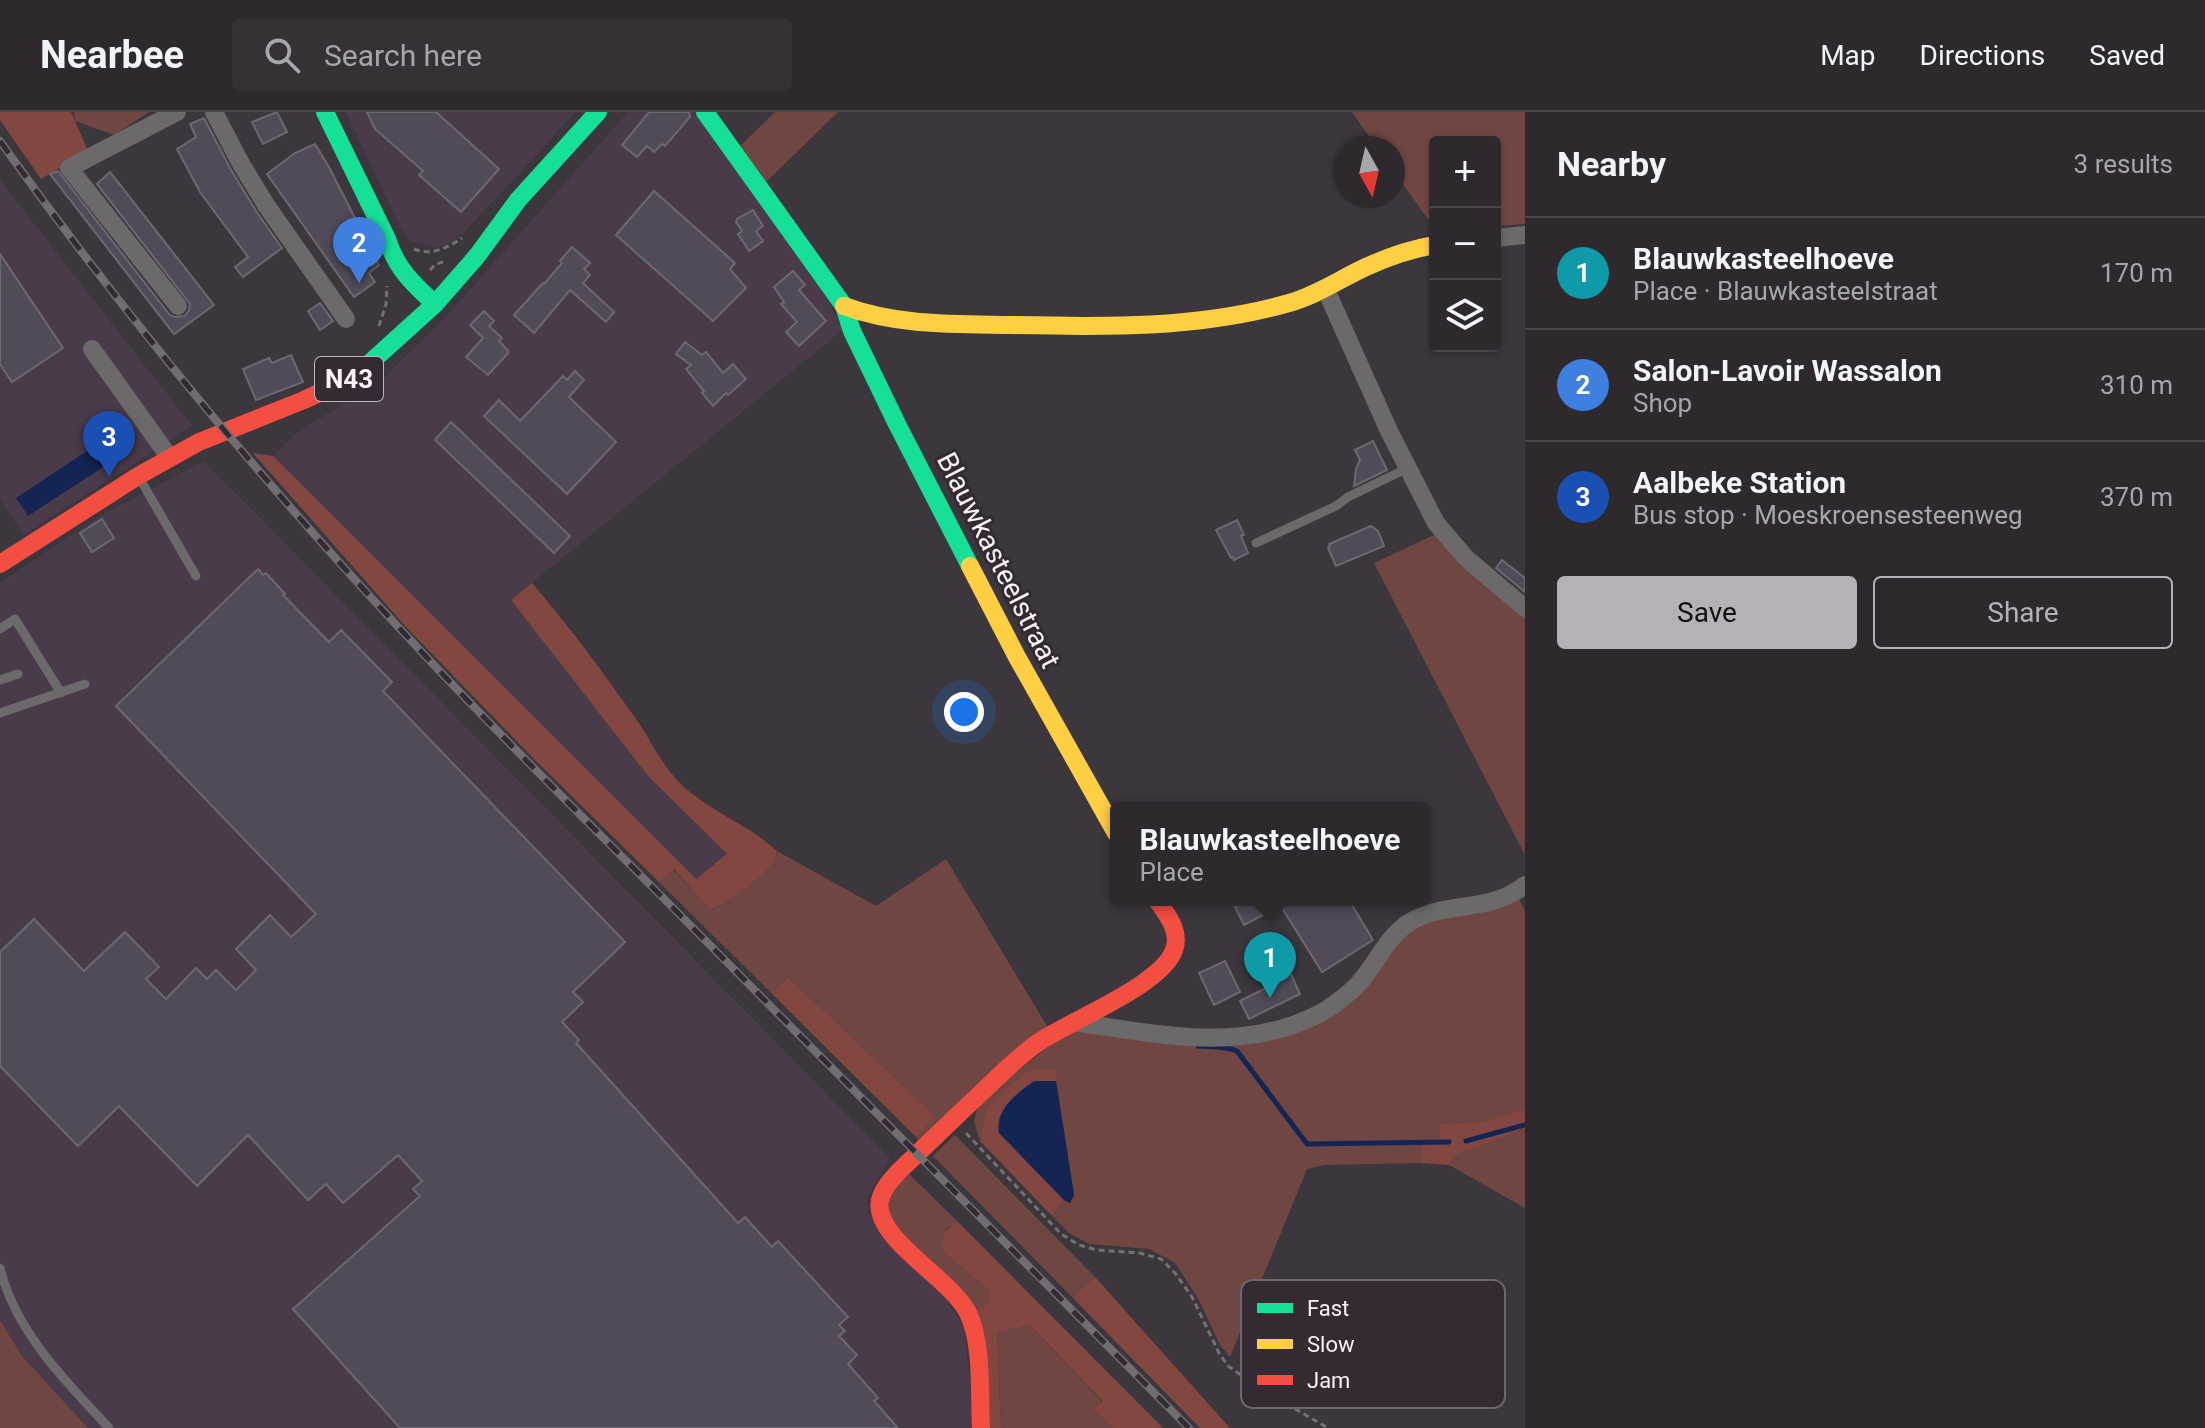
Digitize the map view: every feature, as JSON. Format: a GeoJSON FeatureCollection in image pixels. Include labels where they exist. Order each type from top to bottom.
{"type":"FeatureCollection","features":[{"type":"Feature","properties":{"kind":"street"},"geometry":{"type":"LineString","coordinates":[[177,112],[69,168],[178,306]]}},
{"type":"Feature","properties":{"kind":"street"},"geometry":{"type":"LineString","coordinates":[[214,112],[266,205],[346,319]]}},
{"type":"Feature","properties":{"kind":"street"},"geometry":{"type":"LineString","coordinates":[[325,112],[400,272],[435,304]]}},
{"type":"Feature","properties":{"kind":"street","name":"N43"},"geometry":{"type":"LineString","coordinates":[[0,564],[170,458],[225,430],[343,383],[379,356],[435,304],[437,281],[491,238],[518,200],[598,112]]}},
{"type":"Feature","properties":{"kind":"street","name":"Blauwkasteelstraat"},"geometry":{"type":"LineString","coordinates":[[705,112],[844,306],[852,331],[890,410],[1017,657],[1110,822]]}},
{"type":"Feature","properties":{"kind":"street"},"geometry":{"type":"LineString","coordinates":[[1501,237],[1525,235]]}},
{"type":"Feature","properties":{"kind":"street"},"geometry":{"type":"LineString","coordinates":[[387,239],[437,281]]}},
{"type":"Feature","properties":{"kind":"street"},"geometry":{"type":"LineString","coordinates":[[844,306],[878,317],[930,322],[1051,326],[1160,325],[1247,314],[1291,303],[1326,290],[1366,267],[1429,247]]}},
{"type":"Feature","properties":{"kind":"street"},"geometry":{"type":"LineString","coordinates":[[1326,290],[1389,431],[1436,523],[1491,581],[1525,608]]}},
{"type":"Feature","properties":{"kind":"street"},"geometry":{"type":"LineString","coordinates":[[92,349],[170,458]]}},
{"type":"Feature","properties":{"kind":"street"},"geometry":{"type":"LineString","coordinates":[[1074,1022],[1217,1039],[1247,1037],[1281,1029],[1333,1006],[1359,983],[1398,931],[1408,923],[1429,913],[1504,899],[1525,885]]}},
{"type":"Feature","properties":{"kind":"street"},"geometry":{"type":"LineString","coordinates":[[981,1428],[976,1350],[969,1314],[956,1296],[888,1232],[881,1221],[879,1202],[885,1186],[1012,1063],[1040,1041],[1141,984],[1162,968],[1174,951],[1176,937],[1173,925],[1161,906]]}},
{"type":"Feature","properties":{"kind":"lane"},"geometry":{"type":"LineString","coordinates":[[1256,543],[1408,468]]}},
{"type":"Feature","properties":{"kind":"lane"},"geometry":{"type":"LineString","coordinates":[[138,476],[196,576]]}},
{"type":"Feature","properties":{"kind":"lane"},"geometry":{"type":"LineString","coordinates":[[0,629],[15,619],[61,693]]}},
{"type":"Feature","properties":{"kind":"lane"},"geometry":{"type":"LineString","coordinates":[[0,680],[18,674]]}},
{"type":"Feature","properties":{"kind":"lane"},"geometry":{"type":"LineString","coordinates":[[0,713],[85,684]]}},
{"type":"Feature","properties":{"kind":"lane"},"geometry":{"type":"LineString","coordinates":[[0,1268],[20,1322],[54,1367],[109,1428]]}},
{"type":"Feature","properties":{"kind":"path"},"geometry":{"type":"LineString","coordinates":[[387,239],[422,252],[434,252],[464,237]]}},
{"type":"Feature","properties":{"kind":"path"},"geometry":{"type":"LineString","coordinates":[[378,330],[386,304],[386,274]]}},
{"type":"Feature","properties":{"kind":"path"},"geometry":{"type":"LineString","coordinates":[[953,1119],[1061,1234],[1079,1245],[1097,1250],[1140,1253],[1161,1259],[1192,1297],[1228,1366],[1241,1375]]}},
{"type":"Feature","properties":{"kind":"path"},"geometry":{"type":"LineString","coordinates":[[1294,1408],[1328,1428]]}},
{"type":"Feature","properties":{"kind":"shaded area"},"geometry":{"type":"Polygon","coordinates":[[[0,112],[71,112],[88,151],[41,179],[0,120],[0,112]]]}},
{"type":"Feature","properties":{"kind":"shaded area"},"geometry":{"type":"Polygon","coordinates":[[[74,112],[149,112],[114,135],[75,121],[74,112]]]}},
{"type":"Feature","properties":{"kind":"shaded area"},"geometry":{"type":"Polygon","coordinates":[[[346,112],[575,112],[462,234],[446,245],[435,247],[411,241],[403,232],[346,112]]]}},
{"type":"Feature","properties":{"kind":"shaded area"},"geometry":{"type":"Polygon","coordinates":[[[628,112],[696,112],[828,300],[843,330],[511,600],[648,776],[727,855],[695,880],[273,456],[296,433],[378,383],[444,319],[628,112]]]}},
{"type":"Feature","properties":{"kind":"shaded area"},"geometry":{"type":"Polygon","coordinates":[[[775,112],[838,112],[765,183],[739,147],[775,112]]]}},
{"type":"Feature","properties":{"kind":"shaded area"},"geometry":{"type":"Polygon","coordinates":[[[1352,112],[1525,112],[1525,224],[1501,226],[1501,136],[1429,136],[1429,221],[1405,187],[1405,136],[1369,136],[1352,112]]]}},
{"type":"Feature","properties":{"kind":"shaded area"},"geometry":{"type":"Polygon","coordinates":[[[0,180],[192,426],[24,535],[0,500],[0,180]]]}},
{"type":"Feature","properties":{"kind":"shaded area"},"geometry":{"type":"Polygon","coordinates":[[[253,453],[273,456],[696,879],[727,854],[648,776],[511,600],[532,583],[598,667],[677,780],[700,800],[753,832],[777,851],[769,868],[711,910],[674,869],[659,882],[406,627],[253,453]]]}},
{"type":"Feature","properties":{"kind":"shaded area"},"geometry":{"type":"Polygon","coordinates":[[[204,461],[890,1158],[867,1198],[868,1213],[945,1298],[964,1327],[975,1428],[88,1428],[22,1356],[0,1320],[0,583],[100,516],[204,461]]]}},
{"type":"Feature","properties":{"kind":"shaded area"},"geometry":{"type":"Polygon","coordinates":[[[1438,533],[1525,617],[1525,855],[1374,563],[1438,533]]]}},
{"type":"Feature","properties":{"kind":"shaded area"},"geometry":{"type":"Polygon","coordinates":[[[777,851],[876,906],[946,859],[1050,1031],[921,1143],[916,1137],[934,1117],[788,977],[772,994],[659,882],[673,869],[712,910],[777,855],[777,851]]]}},
{"type":"Feature","properties":{"kind":"shaded area"},"geometry":{"type":"Polygon","coordinates":[[[1518,897],[1525,911],[1525,1109],[1483,1121],[1441,1124],[1441,1143],[1423,1145],[1421,1163],[1324,1165],[1307,1169],[1262,1280],[1241,1280],[1241,1330],[1230,1357],[1220,1345],[1198,1298],[1175,1263],[1149,1249],[1089,1244],[1069,1233],[1052,1216],[1064,1200],[1070,1203],[1074,1194],[1056,1070],[985,1111],[980,1141],[974,1121],[985,1096],[1073,1028],[1293,1030],[1415,923],[1518,897]]]}},
{"type":"Feature","properties":{"kind":"shaded area"},"geometry":{"type":"Polygon","coordinates":[[[788,977],[935,1117],[916,1137],[772,994],[788,977]]]}},
{"type":"Feature","properties":{"kind":"shaded area"},"geometry":{"type":"Polygon","coordinates":[[[1030,1070],[1057,1070],[1056,1081],[1034,1081],[999,1133],[1064,1200],[1052,1216],[980,1141],[985,1111],[1011,1084],[1030,1070]]]}},
{"type":"Feature","properties":{"kind":"shaded area"},"geometry":{"type":"Polygon","coordinates":[[[1525,1109],[1525,1129],[1454,1156],[1449,1165],[1421,1163],[1422,1145],[1441,1143],[1440,1124],[1483,1121],[1525,1109]]]}},
{"type":"Feature","properties":{"kind":"shaded area"},"geometry":{"type":"Polygon","coordinates":[[[1525,1129],[1525,1208],[1449,1165],[1454,1156],[1525,1129]]]}},
{"type":"Feature","properties":{"kind":"shaded area"},"geometry":{"type":"Polygon","coordinates":[[[955,1135],[1095,1277],[1072,1297],[933,1156],[955,1135]]]}},
{"type":"Feature","properties":{"kind":"shaded area"},"geometry":{"type":"Polygon","coordinates":[[[907,1172],[958,1222],[946,1229],[943,1252],[990,1291],[989,1303],[971,1312],[893,1232],[887,1197],[907,1172]]]}},
{"type":"Feature","properties":{"kind":"shaded area"},"geometry":{"type":"Polygon","coordinates":[[[958,1222],[1163,1428],[1113,1428],[1093,1409],[1103,1402],[1030,1325],[997,1333],[1001,1428],[985,1428],[971,1312],[989,1303],[990,1291],[943,1252],[944,1234],[958,1222]]]}},
{"type":"Feature","properties":{"kind":"shaded area"},"geometry":{"type":"Polygon","coordinates":[[[1095,1277],[1230,1428],[1200,1428],[1072,1297],[1095,1277]]]}},
{"type":"Feature","properties":{"kind":"shaded area"},"geometry":{"type":"Polygon","coordinates":[[[0,1320],[22,1356],[88,1428],[0,1428],[0,1320]]]}},
{"type":"Feature","properties":{"kind":"shaded area"},"geometry":{"type":"Polygon","coordinates":[[[1030,1325],[1103,1403],[1094,1409],[1113,1428],[1001,1428],[997,1333],[1030,1325]]]}},
{"type":"Feature","properties":{"kind":"water"},"geometry":{"type":"Polygon","coordinates":[[[108,437],[120,456],[28,516],[16,498],[108,437]]]}},
{"type":"Feature","properties":{"kind":"water"},"geometry":{"type":"Polygon","coordinates":[[[1034,1081],[1056,1081],[1074,1195],[1070,1203],[999,1133],[1004,1109],[1034,1081]]]}},
{"type":"Feature","properties":{"kind":"building"},"geometry":{"type":"Polygon","coordinates":[[[277,112],[287,132],[263,144],[252,122],[277,112]]]}},
{"type":"Feature","properties":{"kind":"building"},"geometry":{"type":"Polygon","coordinates":[[[367,112],[436,112],[499,169],[461,212],[419,175],[423,171],[375,129],[367,112]]]}},
{"type":"Feature","properties":{"kind":"building"},"geometry":{"type":"Polygon","coordinates":[[[649,112],[689,112],[690,117],[665,146],[662,144],[654,152],[647,146],[637,157],[622,145],[649,112]]]}},
{"type":"Feature","properties":{"kind":"building"},"geometry":{"type":"Polygon","coordinates":[[[204,118],[230,168],[282,248],[243,277],[235,267],[248,257],[200,192],[177,149],[196,137],[190,124],[204,118]]]}},
{"type":"Feature","properties":{"kind":"building"},"geometry":{"type":"Polygon","coordinates":[[[315,144],[355,218],[353,220],[367,248],[379,265],[369,273],[375,282],[354,297],[267,174],[295,153],[315,144]]]}},
{"type":"Feature","properties":{"kind":"building"},"geometry":{"type":"Polygon","coordinates":[[[58,171],[169,314],[185,316],[190,304],[97,184],[110,172],[214,305],[174,334],[50,174],[58,171]]]}},
{"type":"Feature","properties":{"kind":"building"},"geometry":{"type":"Polygon","coordinates":[[[654,191],[735,263],[730,269],[746,288],[713,321],[616,235],[654,191]]]}},
{"type":"Feature","properties":{"kind":"building"},"geometry":{"type":"Polygon","coordinates":[[[753,210],[763,226],[756,231],[763,241],[749,251],[738,234],[742,231],[736,222],[753,210]]]}},
{"type":"Feature","properties":{"kind":"building"},"geometry":{"type":"Polygon","coordinates":[[[572,247],[590,263],[584,269],[590,275],[583,283],[614,312],[606,322],[570,290],[534,333],[514,315],[562,263],[560,261],[572,247]]]}},
{"type":"Feature","properties":{"kind":"building"},"geometry":{"type":"Polygon","coordinates":[[[0,254],[63,348],[12,382],[0,364],[0,254]]]}},
{"type":"Feature","properties":{"kind":"building"},"geometry":{"type":"Polygon","coordinates":[[[793,271],[805,285],[799,290],[826,321],[799,346],[786,332],[797,322],[781,304],[784,302],[774,287],[793,271]]]}},
{"type":"Feature","properties":{"kind":"building"},"geometry":{"type":"Polygon","coordinates":[[[320,303],[333,321],[320,330],[308,311],[320,303]]]}},
{"type":"Feature","properties":{"kind":"building"},"geometry":{"type":"Polygon","coordinates":[[[484,311],[494,321],[489,326],[502,338],[499,341],[509,352],[488,375],[466,357],[483,338],[470,325],[484,311]]]}},
{"type":"Feature","properties":{"kind":"building"},"geometry":{"type":"Polygon","coordinates":[[[685,342],[702,355],[706,352],[723,373],[733,364],[746,379],[713,406],[686,369],[691,365],[676,354],[685,342]]]}},
{"type":"Feature","properties":{"kind":"building"},"geometry":{"type":"Polygon","coordinates":[[[291,355],[303,382],[256,400],[243,369],[269,358],[272,363],[291,355]]]}},
{"type":"Feature","properties":{"kind":"building"},"geometry":{"type":"Polygon","coordinates":[[[575,371],[584,380],[569,397],[616,442],[567,494],[484,416],[499,400],[520,421],[563,376],[567,380],[575,371]]]}},
{"type":"Feature","properties":{"kind":"building"},"geometry":{"type":"Polygon","coordinates":[[[451,422],[570,536],[554,553],[435,440],[451,422]]]}},
{"type":"Feature","properties":{"kind":"building"},"geometry":{"type":"Polygon","coordinates":[[[1373,441],[1387,470],[1354,486],[1360,460],[1355,450],[1373,441]]]}},
{"type":"Feature","properties":{"kind":"building"},"geometry":{"type":"Polygon","coordinates":[[[102,519],[114,538],[92,552],[80,533],[102,519]]]}},
{"type":"Feature","properties":{"kind":"building"},"geometry":{"type":"Polygon","coordinates":[[[1237,520],[1248,553],[1234,560],[1216,530],[1237,520]]]}},
{"type":"Feature","properties":{"kind":"building"},"geometry":{"type":"Polygon","coordinates":[[[1371,526],[1378,531],[1384,546],[1336,566],[1329,544],[1371,526]]]}},
{"type":"Feature","properties":{"kind":"building"},"geometry":{"type":"Polygon","coordinates":[[[1502,560],[1525,578],[1525,592],[1496,568],[1502,560]]]}},
{"type":"Feature","properties":{"kind":"building"},"geometry":{"type":"Polygon","coordinates":[[[258,569],[263,575],[266,573],[329,642],[341,630],[392,682],[383,691],[625,942],[573,992],[583,1002],[562,1022],[579,1040],[576,1043],[738,1223],[745,1217],[772,1247],[778,1241],[848,1317],[839,1325],[845,1331],[839,1336],[857,1355],[848,1364],[878,1398],[874,1401],[898,1428],[400,1428],[293,1309],[420,1196],[413,1189],[422,1181],[398,1155],[343,1203],[326,1184],[308,1200],[248,1135],[197,1186],[119,1106],[78,1146],[0,1066],[0,952],[34,919],[84,971],[125,932],[159,967],[146,979],[166,999],[196,968],[207,979],[216,970],[236,990],[256,970],[236,949],[270,915],[291,937],[316,914],[116,706],[258,569]]]}},
{"type":"Feature","properties":{"kind":"building"},"geometry":{"type":"Polygon","coordinates":[[[1259,906],[1263,915],[1244,925],[1235,907],[1259,906]]]}},
{"type":"Feature","properties":{"kind":"building"},"geometry":{"type":"Polygon","coordinates":[[[1281,906],[1353,906],[1373,940],[1322,972],[1281,906]]]}},
{"type":"Feature","properties":{"kind":"building"},"geometry":{"type":"Polygon","coordinates":[[[1274,937],[1300,994],[1249,1019],[1240,1001],[1270,986],[1252,948],[1274,937]]]}},
{"type":"Feature","properties":{"kind":"building"},"geometry":{"type":"Polygon","coordinates":[[[1225,961],[1240,992],[1214,1005],[1199,973],[1225,961]]]}},
{"type":"Feature","properties":{"kind":"waterway"},"geometry":{"type":"LineString","coordinates":[[1198,1046],[1237,1051],[1307,1144],[1449,1142]]}},
{"type":"Feature","properties":{"kind":"waterway"},"geometry":{"type":"LineString","coordinates":[[1466,1141],[1525,1125]]}},
{"type":"Feature","properties":{"kind":"railway"},"geometry":{"type":"LineString","coordinates":[[0,141],[153,344],[374,601],[526,761],[1189,1428]]}},
{"type":"Feature","properties":{"kind":"traffic: fast"},"geometry":{"type":"LineString","coordinates":[[325,112],[395,259],[435,304]]}},
{"type":"Feature","properties":{"kind":"traffic: fast"},"geometry":{"type":"LineString","coordinates":[[349,379],[435,304],[477,256],[518,200],[598,112]]}},
{"type":"Feature","properties":{"kind":"traffic: fast"},"geometry":{"type":"LineString","coordinates":[[705,112],[844,306],[852,331],[897,424],[970,566]]}},
{"type":"Feature","properties":{"kind":"traffic: slow"},"geometry":{"type":"LineString","coordinates":[[844,306],[906,321],[948,324],[1082,326],[1186,322],[1289,303],[1383,260],[1429,246]]}},
{"type":"Feature","properties":{"kind":"traffic: slow"},"geometry":{"type":"LineString","coordinates":[[970,566],[1110,822]]}},
{"type":"Feature","properties":{"kind":"traffic: jam"},"geometry":{"type":"LineString","coordinates":[[0,564],[138,476],[199,442],[349,379]]}},
{"type":"Feature","properties":{"kind":"traffic: jam"},"geometry":{"type":"LineString","coordinates":[[981,1428],[978,1354],[968,1313],[946,1286],[888,1229],[881,1214],[881,1196],[900,1170],[1023,1054],[1053,1033],[1134,989],[1166,963],[1174,950],[1176,936],[1161,906]]}},
{"type":"Feature","properties":{"kind":"place","name":"Salon-Lavoir Wassalon"},"geometry":{"type":"Point","coordinates":[359,283]}},
{"type":"Feature","properties":{"kind":"place","name":"Aalbeke Station"},"geometry":{"type":"Point","coordinates":[109,477]}},
{"type":"Feature","properties":{"kind":"place","name":"Blauwkasteelhoeve"},"geometry":{"type":"Point","coordinates":[1270,998]}}]}
